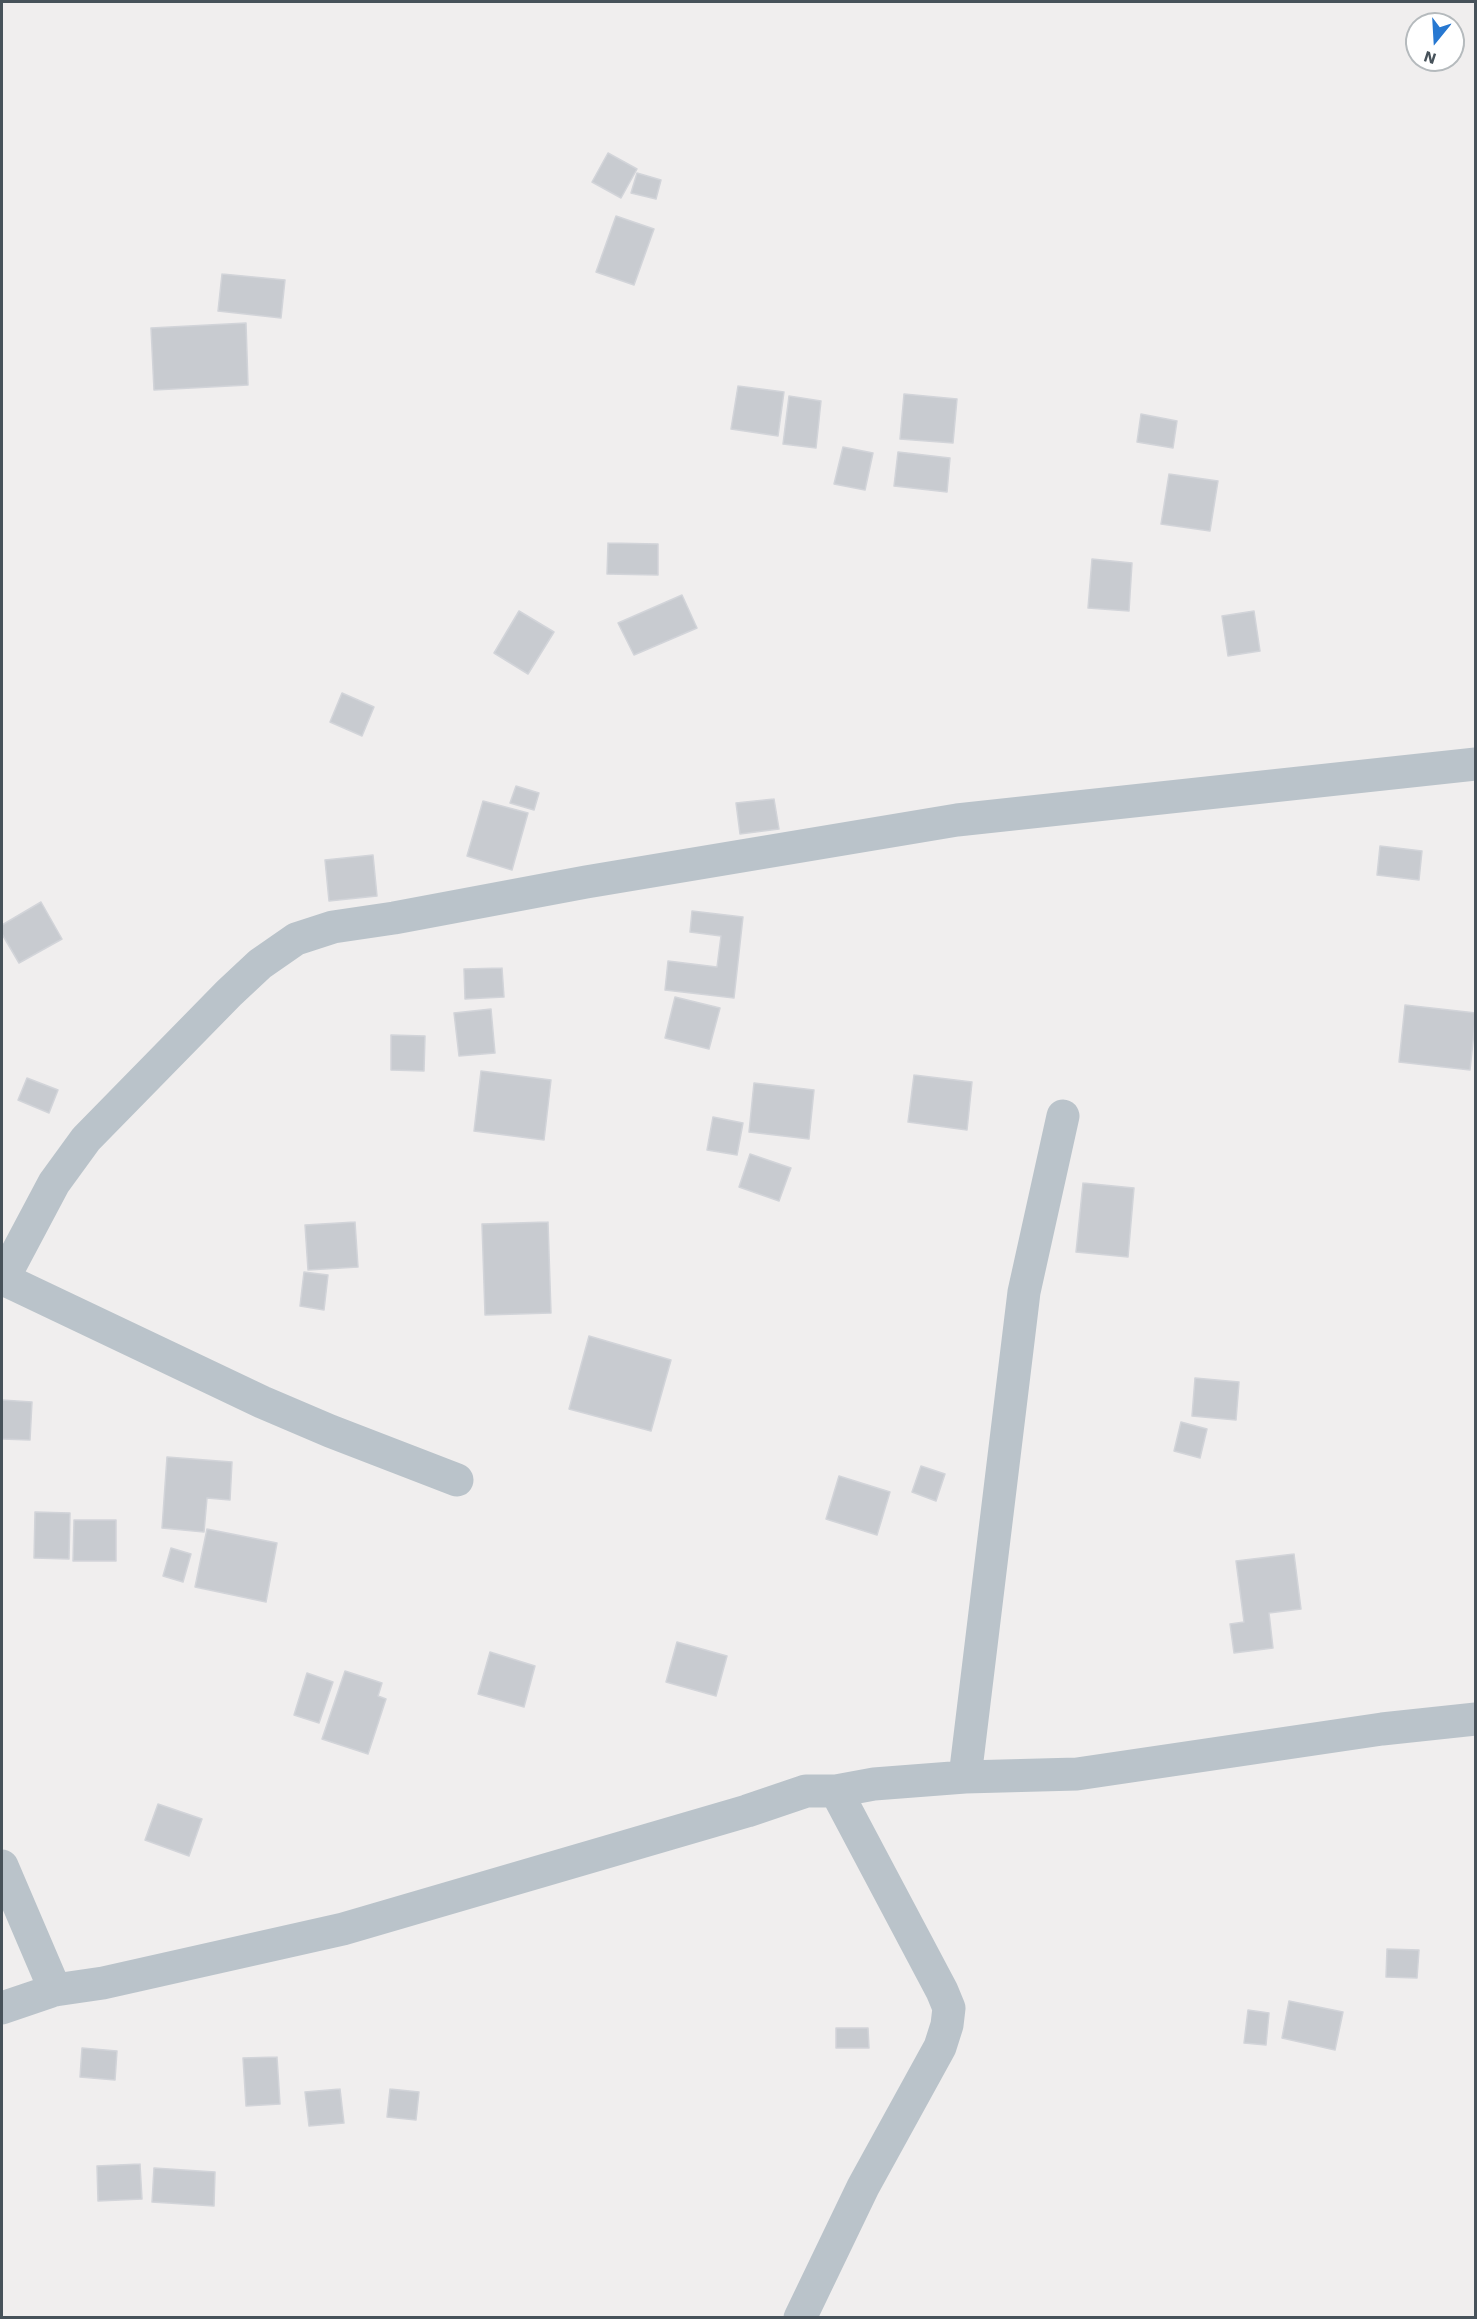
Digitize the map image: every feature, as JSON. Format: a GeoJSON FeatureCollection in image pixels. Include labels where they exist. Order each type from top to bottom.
{"type":"FeatureCollection","features":[{"type":"Feature","properties":{"kind":"street"},"geometry":{"type":"LineString","coordinates":[[457,1480],[272,1406],[2,1280],[54,1182],[86,1139],[260,964],[296,939],[333,927],[957,820],[1476,764]]}},
{"type":"Feature","properties":{"kind":"street"},"geometry":{"type":"LineString","coordinates":[[965,1777],[1024,1292],[1063,1116]]}},
{"type":"Feature","properties":{"kind":"street"},"geometry":{"type":"LineString","coordinates":[[2,2008],[55,1990],[104,1983],[343,1929],[747,1811],[806,1791],[836,1791],[874,1784],[965,1777],[1077,1774],[1382,1729],[1476,1719]]}},
{"type":"Feature","properties":{"kind":"street"},"geometry":{"type":"LineString","coordinates":[[800,2318],[863,2187],[940,2047],[947,2025],[949,2008],[942,1990],[836,1791]]}},
{"type":"Feature","properties":{"kind":"street"},"geometry":{"type":"LineString","coordinates":[[2,1866],[55,1990]]}},
{"type":"Feature","properties":{"kind":"building"},"geometry":{"type":"Polygon","coordinates":[[[608,153],[637,169],[621,198],[592,182],[608,153]]]}},
{"type":"Feature","properties":{"kind":"building"},"geometry":{"type":"Polygon","coordinates":[[[637,173],[661,180],[656,199],[631,193],[637,173]]]}},
{"type":"Feature","properties":{"kind":"building"},"geometry":{"type":"Polygon","coordinates":[[[616,216],[654,229],[634,285],[596,272],[616,216]]]}},
{"type":"Feature","properties":{"kind":"building"},"geometry":{"type":"Polygon","coordinates":[[[222,274],[285,280],[281,318],[218,311],[222,274]]]}},
{"type":"Feature","properties":{"kind":"building"},"geometry":{"type":"Polygon","coordinates":[[[246,323],[248,385],[154,390],[151,328],[246,323]]]}},
{"type":"Feature","properties":{"kind":"building"},"geometry":{"type":"Polygon","coordinates":[[[738,386],[784,392],[778,436],[731,429],[738,386]]]}},
{"type":"Feature","properties":{"kind":"building"},"geometry":{"type":"Polygon","coordinates":[[[904,394],[957,399],[953,443],[900,439],[904,394]]]}},
{"type":"Feature","properties":{"kind":"building"},"geometry":{"type":"Polygon","coordinates":[[[789,396],[821,401],[816,448],[783,444],[789,396]]]}},
{"type":"Feature","properties":{"kind":"building"},"geometry":{"type":"Polygon","coordinates":[[[1141,414],[1177,421],[1173,448],[1137,442],[1141,414]]]}},
{"type":"Feature","properties":{"kind":"building"},"geometry":{"type":"Polygon","coordinates":[[[843,447],[873,453],[865,490],[834,484],[843,447]]]}},
{"type":"Feature","properties":{"kind":"building"},"geometry":{"type":"Polygon","coordinates":[[[898,452],[950,458],[947,492],[894,486],[898,452]]]}},
{"type":"Feature","properties":{"kind":"building"},"geometry":{"type":"Polygon","coordinates":[[[1169,474],[1218,481],[1210,531],[1161,524],[1169,474]]]}},
{"type":"Feature","properties":{"kind":"building"},"geometry":{"type":"Polygon","coordinates":[[[608,543],[658,544],[658,575],[607,574],[608,543]]]}},
{"type":"Feature","properties":{"kind":"building"},"geometry":{"type":"Polygon","coordinates":[[[1092,559],[1132,563],[1129,611],[1088,608],[1092,559]]]}},
{"type":"Feature","properties":{"kind":"building"},"geometry":{"type":"Polygon","coordinates":[[[682,595],[697,628],[634,655],[618,623],[682,595]]]}},
{"type":"Feature","properties":{"kind":"building"},"geometry":{"type":"Polygon","coordinates":[[[519,611],[554,632],[528,674],[494,653],[519,611]]]}},
{"type":"Feature","properties":{"kind":"building"},"geometry":{"type":"Polygon","coordinates":[[[1254,611],[1260,651],[1228,656],[1222,616],[1254,611]]]}},
{"type":"Feature","properties":{"kind":"building"},"geometry":{"type":"Polygon","coordinates":[[[342,693],[374,707],[362,736],[330,722],[342,693]]]}},
{"type":"Feature","properties":{"kind":"building"},"geometry":{"type":"Polygon","coordinates":[[[516,786],[539,793],[534,810],[510,803],[516,786]]]}},
{"type":"Feature","properties":{"kind":"building"},"geometry":{"type":"Polygon","coordinates":[[[774,799],[779,829],[740,834],[736,803],[774,799]]]}},
{"type":"Feature","properties":{"kind":"building"},"geometry":{"type":"Polygon","coordinates":[[[483,801],[528,813],[512,870],[467,856],[483,801]]]}},
{"type":"Feature","properties":{"kind":"building"},"geometry":{"type":"Polygon","coordinates":[[[1380,846],[1422,851],[1419,880],[1377,875],[1380,846]]]}},
{"type":"Feature","properties":{"kind":"building"},"geometry":{"type":"Polygon","coordinates":[[[373,855],[377,896],[329,901],[325,860],[373,855]]]}},
{"type":"Feature","properties":{"kind":"building"},"geometry":{"type":"Polygon","coordinates":[[[41,902],[62,939],[19,963],[2,934],[2,925],[41,902]]]}},
{"type":"Feature","properties":{"kind":"building"},"geometry":{"type":"Polygon","coordinates":[[[692,911],[743,917],[734,998],[665,990],[668,961],[717,967],[721,936],[690,932],[692,911]]]}},
{"type":"Feature","properties":{"kind":"building"},"geometry":{"type":"Polygon","coordinates":[[[502,968],[504,997],[465,999],[464,969],[502,968]]]}},
{"type":"Feature","properties":{"kind":"building"},"geometry":{"type":"Polygon","coordinates":[[[675,997],[720,1008],[709,1049],[665,1038],[675,997]]]}},
{"type":"Feature","properties":{"kind":"building"},"geometry":{"type":"Polygon","coordinates":[[[1405,1005],[1476,1013],[1470,1070],[1399,1062],[1405,1005]]]}},
{"type":"Feature","properties":{"kind":"building"},"geometry":{"type":"Polygon","coordinates":[[[491,1009],[495,1053],[459,1056],[454,1013],[491,1009]]]}},
{"type":"Feature","properties":{"kind":"building"},"geometry":{"type":"Polygon","coordinates":[[[391,1035],[425,1036],[424,1071],[391,1070],[391,1035]]]}},
{"type":"Feature","properties":{"kind":"building"},"geometry":{"type":"Polygon","coordinates":[[[481,1071],[551,1080],[544,1140],[474,1131],[481,1071]]]}},
{"type":"Feature","properties":{"kind":"building"},"geometry":{"type":"Polygon","coordinates":[[[914,1075],[972,1082],[967,1130],[908,1122],[914,1075]]]}},
{"type":"Feature","properties":{"kind":"building"},"geometry":{"type":"Polygon","coordinates":[[[27,1078],[58,1090],[49,1113],[18,1100],[27,1078]]]}},
{"type":"Feature","properties":{"kind":"building"},"geometry":{"type":"Polygon","coordinates":[[[754,1083],[814,1090],[809,1139],[749,1132],[754,1083]]]}},
{"type":"Feature","properties":{"kind":"building"},"geometry":{"type":"Polygon","coordinates":[[[713,1117],[743,1123],[737,1155],[707,1150],[713,1117]]]}},
{"type":"Feature","properties":{"kind":"building"},"geometry":{"type":"Polygon","coordinates":[[[750,1154],[791,1168],[779,1201],[739,1187],[750,1154]]]}},
{"type":"Feature","properties":{"kind":"building"},"geometry":{"type":"Polygon","coordinates":[[[1083,1183],[1134,1188],[1128,1257],[1076,1252],[1083,1183]]]}},
{"type":"Feature","properties":{"kind":"building"},"geometry":{"type":"Polygon","coordinates":[[[355,1222],[358,1267],[308,1270],[305,1225],[355,1222]]]}},
{"type":"Feature","properties":{"kind":"building"},"geometry":{"type":"Polygon","coordinates":[[[548,1222],[551,1313],[485,1315],[482,1224],[548,1222]]]}},
{"type":"Feature","properties":{"kind":"building"},"geometry":{"type":"Polygon","coordinates":[[[304,1272],[328,1275],[324,1310],[300,1306],[304,1272]]]}},
{"type":"Feature","properties":{"kind":"building"},"geometry":{"type":"Polygon","coordinates":[[[589,1336],[671,1360],[651,1431],[569,1409],[589,1336]]]}},
{"type":"Feature","properties":{"kind":"building"},"geometry":{"type":"Polygon","coordinates":[[[1195,1378],[1239,1382],[1236,1420],[1192,1416],[1195,1378]]]}},
{"type":"Feature","properties":{"kind":"building"},"geometry":{"type":"Polygon","coordinates":[[[2,1400],[32,1402],[30,1440],[2,1439],[2,1400]]]}},
{"type":"Feature","properties":{"kind":"building"},"geometry":{"type":"Polygon","coordinates":[[[1181,1422],[1207,1429],[1200,1458],[1174,1451],[1181,1422]]]}},
{"type":"Feature","properties":{"kind":"building"},"geometry":{"type":"Polygon","coordinates":[[[167,1457],[232,1462],[230,1500],[207,1498],[204,1532],[162,1528],[167,1457]]]}},
{"type":"Feature","properties":{"kind":"building"},"geometry":{"type":"Polygon","coordinates":[[[921,1466],[945,1474],[936,1501],[912,1492],[921,1466]]]}},
{"type":"Feature","properties":{"kind":"building"},"geometry":{"type":"Polygon","coordinates":[[[839,1476],[890,1492],[877,1535],[826,1519],[839,1476]]]}},
{"type":"Feature","properties":{"kind":"building"},"geometry":{"type":"Polygon","coordinates":[[[35,1512],[70,1513],[69,1559],[34,1558],[35,1512]]]}},
{"type":"Feature","properties":{"kind":"building"},"geometry":{"type":"Polygon","coordinates":[[[74,1520],[116,1520],[116,1561],[73,1561],[74,1520]]]}},
{"type":"Feature","properties":{"kind":"building"},"geometry":{"type":"Polygon","coordinates":[[[207,1529],[277,1543],[266,1602],[195,1587],[207,1529]]]}},
{"type":"Feature","properties":{"kind":"building"},"geometry":{"type":"Polygon","coordinates":[[[171,1548],[191,1554],[183,1582],[163,1576],[171,1548]]]}},
{"type":"Feature","properties":{"kind":"building"},"geometry":{"type":"Polygon","coordinates":[[[1294,1554],[1301,1609],[1269,1613],[1273,1648],[1234,1653],[1230,1624],[1244,1622],[1236,1561],[1294,1554]]]}},
{"type":"Feature","properties":{"kind":"building"},"geometry":{"type":"Polygon","coordinates":[[[677,1642],[727,1656],[716,1696],[666,1682],[677,1642]]]}},
{"type":"Feature","properties":{"kind":"building"},"geometry":{"type":"Polygon","coordinates":[[[490,1652],[535,1666],[524,1707],[478,1694],[490,1652]]]}},
{"type":"Feature","properties":{"kind":"building"},"geometry":{"type":"Polygon","coordinates":[[[345,1671],[382,1683],[378,1696],[386,1699],[368,1754],[322,1739],[345,1671]]]}},
{"type":"Feature","properties":{"kind":"building"},"geometry":{"type":"Polygon","coordinates":[[[307,1673],[333,1682],[319,1723],[294,1715],[307,1673]]]}},
{"type":"Feature","properties":{"kind":"building"},"geometry":{"type":"Polygon","coordinates":[[[158,1804],[202,1819],[189,1856],[145,1840],[158,1804]]]}},
{"type":"Feature","properties":{"kind":"building"},"geometry":{"type":"Polygon","coordinates":[[[1387,1949],[1419,1950],[1417,1978],[1386,1977],[1387,1949]]]}},
{"type":"Feature","properties":{"kind":"building"},"geometry":{"type":"Polygon","coordinates":[[[1289,2001],[1343,2012],[1335,2050],[1282,2038],[1289,2001]]]}},
{"type":"Feature","properties":{"kind":"building"},"geometry":{"type":"Polygon","coordinates":[[[1248,2010],[1269,2013],[1266,2045],[1244,2043],[1248,2010]]]}},
{"type":"Feature","properties":{"kind":"building"},"geometry":{"type":"Polygon","coordinates":[[[836,2028],[868,2028],[869,2048],[836,2048],[836,2028]]]}},
{"type":"Feature","properties":{"kind":"building"},"geometry":{"type":"Polygon","coordinates":[[[82,2048],[117,2051],[115,2080],[80,2077],[82,2048]]]}},
{"type":"Feature","properties":{"kind":"building"},"geometry":{"type":"Polygon","coordinates":[[[277,2057],[280,2104],[246,2106],[243,2058],[277,2057]]]}},
{"type":"Feature","properties":{"kind":"building"},"geometry":{"type":"Polygon","coordinates":[[[340,2089],[344,2123],[309,2126],[305,2092],[340,2089]]]}},
{"type":"Feature","properties":{"kind":"building"},"geometry":{"type":"Polygon","coordinates":[[[390,2089],[419,2092],[416,2120],[387,2117],[390,2089]]]}},
{"type":"Feature","properties":{"kind":"building"},"geometry":{"type":"Polygon","coordinates":[[[140,2164],[142,2199],[98,2201],[97,2166],[140,2164]]]}},
{"type":"Feature","properties":{"kind":"building"},"geometry":{"type":"Polygon","coordinates":[[[154,2168],[215,2172],[214,2206],[152,2202],[154,2168]]]}}]}
